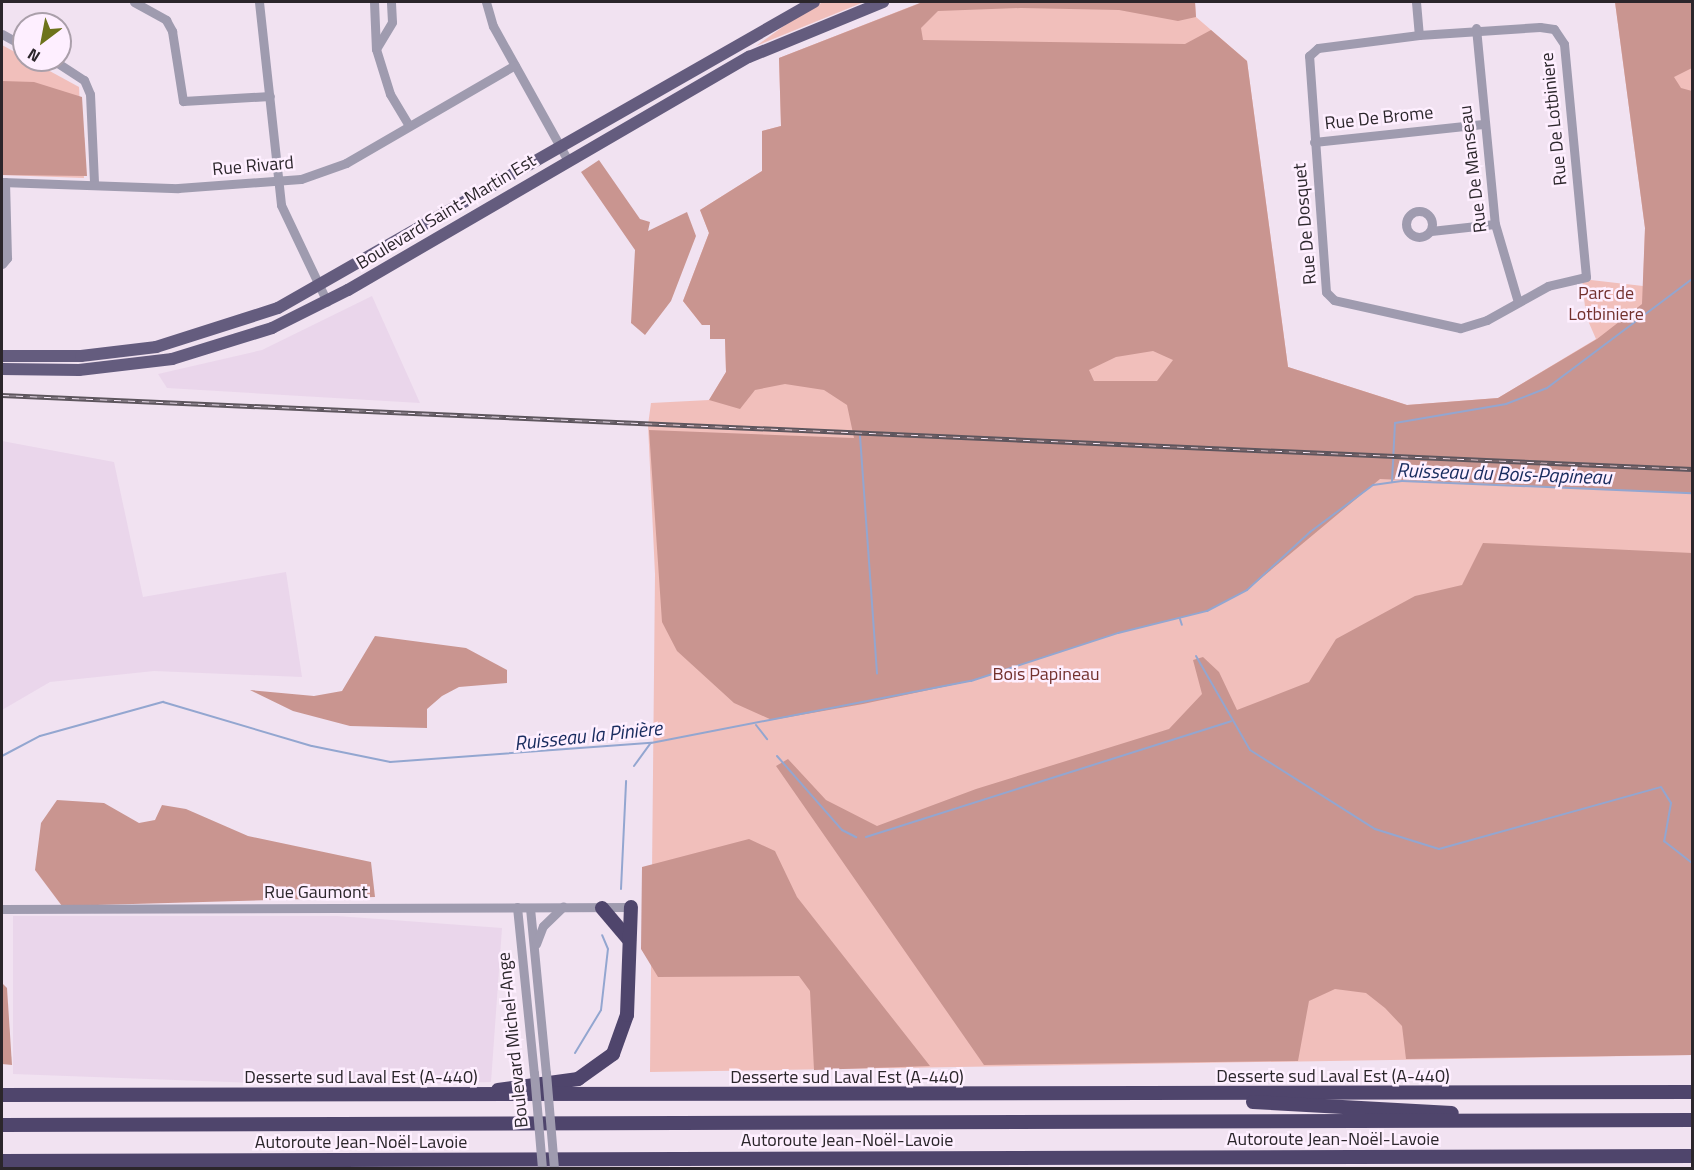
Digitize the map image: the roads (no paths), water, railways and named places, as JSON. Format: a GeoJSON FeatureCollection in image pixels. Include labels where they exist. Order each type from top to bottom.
{"type":"FeatureCollection","features":[{"type":"Feature","properties":{"kind":"highway"},"geometry":{"type":"LineString","coordinates":[[471,1094],[571,1081],[608,1059],[626,1021],[631,907]]}},
{"type":"Feature","properties":{"kind":"highway"},"geometry":{"type":"LineString","coordinates":[[602,908],[619,922],[630,942]]}},
{"type":"Feature","properties":{"kind":"highway","name":"Desserte sud Laval Est (A-440)"},"geometry":{"type":"LineString","coordinates":[[2,1094],[1692,1092]]}},
{"type":"Feature","properties":{"kind":"highway"},"geometry":{"type":"LineString","coordinates":[[1203,1094],[1261,1103],[1376,1105],[1522,1120]]}},
{"type":"Feature","properties":{"kind":"highway","name":"Autoroute Jean-Noël-Lavoie"},"geometry":{"type":"LineString","coordinates":[[2,1125],[1692,1120]]}},
{"type":"Feature","properties":{"kind":"highway","name":"Autoroute Jean-Noël-Lavoie"},"geometry":{"type":"LineString","coordinates":[[2,1161],[540,1164],[1692,1156]]}},
{"type":"Feature","properties":{"kind":"highway"},"geometry":{"type":"LineString","coordinates":[[540,1164],[681,1168]]}},
{"type":"Feature","properties":{"kind":"main road","name":"Boulevard Saint-Martin Est"},"geometry":{"type":"LineString","coordinates":[[2,356],[81,356],[167,344],[246,321],[321,287],[814,2]]}},
{"type":"Feature","properties":{"kind":"main road","name":"Boulevard Saint-Martin Est"},"geometry":{"type":"LineString","coordinates":[[2,369],[87,369],[172,359],[242,339],[327,302],[697,87],[770,48],[883,2]]}},
{"type":"Feature","properties":{"kind":"main road"},"geometry":{"type":"LineString","coordinates":[[690,75],[697,87]]}},
{"type":"Feature","properties":{"kind":"main road"},"geometry":{"type":"LineString","coordinates":[[625,111],[638,121]]}},
{"type":"Feature","properties":{"kind":"street"},"geometry":{"type":"LineString","coordinates":[[134,2],[166,20],[172,31],[183,101],[270,96]]}},
{"type":"Feature","properties":{"kind":"street"},"geometry":{"type":"LineString","coordinates":[[259,2],[283,211],[327,302]]}},
{"type":"Feature","properties":{"kind":"street"},"geometry":{"type":"LineString","coordinates":[[374,2],[376,49],[390,94],[409,126]]}},
{"type":"Feature","properties":{"kind":"street"},"geometry":{"type":"LineString","coordinates":[[376,49],[392,22],[391,2]]}},
{"type":"Feature","properties":{"kind":"street"},"geometry":{"type":"LineString","coordinates":[[486,2],[514,65],[568,161]]}},
{"type":"Feature","properties":{"kind":"street"},"geometry":{"type":"LineString","coordinates":[[1416,2],[1419,35]]}},
{"type":"Feature","properties":{"kind":"street","name":"Rue De Lotbiniere"},"geometry":{"type":"LineString","coordinates":[[1309,56],[1318,48],[1476,28],[1554,29],[1564,45],[1586,277]]}},
{"type":"Feature","properties":{"kind":"street","name":"Rue De Manseau"},"geometry":{"type":"LineString","coordinates":[[1476,28],[1483,124],[1495,224],[1518,302]]}},
{"type":"Feature","properties":{"kind":"street","name":"Rue De Dosquet"},"geometry":{"type":"LineString","coordinates":[[1309,56],[1326,292],[1334,300],[1460,328],[1487,320],[1548,286],[1586,277]]}},
{"type":"Feature","properties":{"kind":"street","name":"Rue Rivard"},"geometry":{"type":"LineString","coordinates":[[3,182],[94,183],[178,188],[278,182],[336,167],[514,65]]}},
{"type":"Feature","properties":{"kind":"street"},"geometry":{"type":"LineString","coordinates":[[72,72],[84,80],[90,94],[94,183]]}},
{"type":"Feature","properties":{"kind":"street","name":"Rue De Brome"},"geometry":{"type":"LineString","coordinates":[[1314,142],[1483,124]]}},
{"type":"Feature","properties":{"kind":"street"},"geometry":{"type":"LineString","coordinates":[[2,264],[7,258],[3,182]]}},
{"type":"Feature","properties":{"kind":"street"},"geometry":{"type":"LineString","coordinates":[[1431,231],[1495,224]]}},
{"type":"Feature","properties":{"kind":"street","name":"Boulevard Michel-Ange"},"geometry":{"type":"LineString","coordinates":[[517,907],[534,1073],[540,1164]]}},
{"type":"Feature","properties":{"kind":"street"},"geometry":{"type":"LineString","coordinates":[[536,944],[543,926],[563,907]]}},
{"type":"Feature","properties":{"kind":"street","name":"Rue Gaumont"},"geometry":{"type":"LineString","coordinates":[[2,909],[631,907]]}},
{"type":"Feature","properties":{"kind":"street","name":"Boulevard Michel-Ange"},"geometry":{"type":"LineString","coordinates":[[530,908],[536,944],[554,1168]]}},
{"type":"Feature","properties":{"kind":"waterway"},"geometry":{"type":"LineString","coordinates":[[1392,482],[1395,423],[1506,404],[1547,388],[1692,279]]}},
{"type":"Feature","properties":{"kind":"waterway"},"geometry":{"type":"LineString","coordinates":[[860,436],[877,673]]}},
{"type":"Feature","properties":{"kind":"waterway","name":"Ruisseau la Pinière"},"geometry":{"type":"LineString","coordinates":[[2,756],[40,736],[163,702],[312,746],[390,762],[651,743],[971,681],[1118,633],[1207,611],[1247,590],[1310,532],[1373,485],[1402,481],[1692,493]]}},
{"type":"Feature","properties":{"kind":"waterway","name":"Ruisseau du Bois-Papineau"},"geometry":{"type":"LineString","coordinates":[[1180,619],[1182,625]]}},
{"type":"Feature","properties":{"kind":"waterway"},"geometry":{"type":"LineString","coordinates":[[1196,656],[1250,750],[1375,829],[1439,849],[1661,787],[1671,803],[1664,841],[1692,863]]}},
{"type":"Feature","properties":{"kind":"waterway"},"geometry":{"type":"LineString","coordinates":[[866,837],[1231,721]]}},
{"type":"Feature","properties":{"kind":"waterway"},"geometry":{"type":"LineString","coordinates":[[756,725],[767,739]]}},
{"type":"Feature","properties":{"kind":"waterway"},"geometry":{"type":"LineString","coordinates":[[634,766],[650,744]]}},
{"type":"Feature","properties":{"kind":"waterway"},"geometry":{"type":"LineString","coordinates":[[777,756],[842,830],[856,837]]}},
{"type":"Feature","properties":{"kind":"waterway"},"geometry":{"type":"LineString","coordinates":[[621,889],[626,781]]}},
{"type":"Feature","properties":{"kind":"waterway"},"geometry":{"type":"LineString","coordinates":[[575,1053],[601,1010],[608,949],[602,935]]}},
{"type":"Feature","properties":{"kind":"railway"},"geometry":{"type":"LineString","coordinates":[[2,395],[1692,469]]}},
{"type":"Feature","properties":{"kind":"park label","name":"Parc de Lotbiniere"},"geometry":{"type":"Point","coordinates":[1606,304]}},
{"type":"Feature","properties":{"kind":"park label","name":"Bois Papineau"},"geometry":{"type":"Point","coordinates":[1046,674]}}]}
